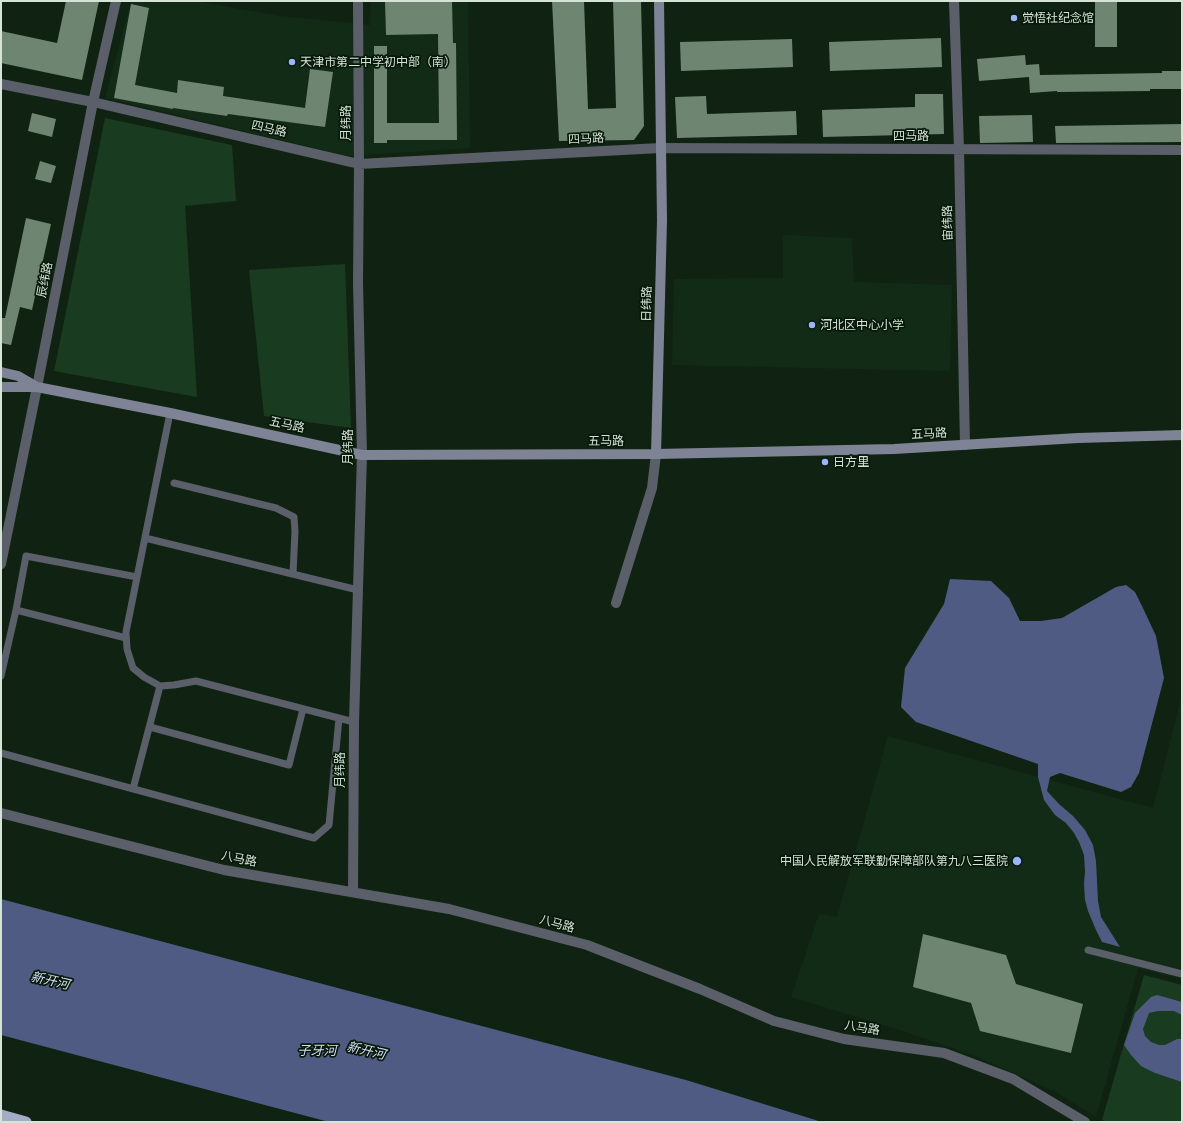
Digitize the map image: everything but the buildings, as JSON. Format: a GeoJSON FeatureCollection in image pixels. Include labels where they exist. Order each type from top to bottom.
{"type":"FeatureCollection","features":[{"type":"Feature","properties":{"kind":"highway"},"geometry":{"type":"LineString","coordinates":[[1,1115],[26,1122]]}},
{"type":"Feature","properties":{"kind":"main road","name":"日纬路"},"geometry":{"type":"LineString","coordinates":[[656,454],[662,220],[659,1]]}},
{"type":"Feature","properties":{"kind":"main road","name":"五马路"},"geometry":{"type":"LineString","coordinates":[[1,372],[18,376],[37,388]]}},
{"type":"Feature","properties":{"kind":"main road","name":"五马路"},"geometry":{"type":"LineString","coordinates":[[1,387],[37,388],[170,413],[362,455],[656,454],[894,449],[1078,438],[1182,435]]}},
{"type":"Feature","properties":{"kind":"street","name":"辰纬路"},"geometry":{"type":"LineString","coordinates":[[1,564],[93,102],[116,1]]}},
{"type":"Feature","properties":{"kind":"street","name":"月纬路"},"geometry":{"type":"LineString","coordinates":[[353,892],[354,722],[362,455],[358,283],[358,1]]}},
{"type":"Feature","properties":{"kind":"street","name":"宙纬路"},"geometry":{"type":"LineString","coordinates":[[954,1],[959,149],[965,445]]}},
{"type":"Feature","properties":{"kind":"street","name":"四马路"},"geometry":{"type":"LineString","coordinates":[[1,84],[93,102],[359,164],[660,148],[1182,150]]}},
{"type":"Feature","properties":{"kind":"street","name":"日纬路"},"geometry":{"type":"LineString","coordinates":[[616,603],[652,488],[656,454]]}},
{"type":"Feature","properties":{"kind":"street","name":"八马路"},"geometry":{"type":"LineString","coordinates":[[1,813],[224,870],[449,909],[587,945],[700,989],[774,1021],[844,1039],[944,1053],[1013,1079],[1085,1122]]}},
{"type":"Feature","properties":{"kind":"lane"},"geometry":{"type":"LineString","coordinates":[[170,413],[126,632],[127,648],[133,668],[144,677],[160,686],[196,681],[354,722]]}},
{"type":"Feature","properties":{"kind":"lane"},"geometry":{"type":"LineString","coordinates":[[174,483],[276,508],[294,517],[295,531],[293,574]]}},
{"type":"Feature","properties":{"kind":"lane"},"geometry":{"type":"LineString","coordinates":[[145,538],[358,590]]}},
{"type":"Feature","properties":{"kind":"lane"},"geometry":{"type":"LineString","coordinates":[[1,676],[16,610],[26,556],[137,577]]}},
{"type":"Feature","properties":{"kind":"lane"},"geometry":{"type":"LineString","coordinates":[[16,610],[126,638]]}},
{"type":"Feature","properties":{"kind":"lane"},"geometry":{"type":"LineString","coordinates":[[133,789],[160,686]]}},
{"type":"Feature","properties":{"kind":"lane"},"geometry":{"type":"LineString","coordinates":[[150,727],[289,765],[303,709]]}},
{"type":"Feature","properties":{"kind":"lane"},"geometry":{"type":"LineString","coordinates":[[1,753],[314,838],[329,825],[339,718]]}},
{"type":"Feature","properties":{"kind":"lane"},"geometry":{"type":"LineString","coordinates":[[1088,950],[1182,974]]}},
{"type":"Feature","properties":{"kind":"shaded area","name":"天津市第二中学初中部（南）"},"geometry":{"type":"Polygon","coordinates":[[[131,1],[195,1],[280,16],[370,25],[371,1],[468,1],[470,148],[349,156],[105,98],[131,1]]]}},
{"type":"Feature","properties":{"kind":"shaded area"},"geometry":{"type":"Polygon","coordinates":[[[105,118],[232,145],[236,201],[185,206],[197,397],[54,371],[105,118]]]}},
{"type":"Feature","properties":{"kind":"shaded area","name":"河北区中心小学"},"geometry":{"type":"Polygon","coordinates":[[[783,235],[852,238],[854,282],[952,285],[950,371],[672,365],[674,279],[783,278],[783,235]]]}},
{"type":"Feature","properties":{"kind":"shaded area"},"geometry":{"type":"Polygon","coordinates":[[[345,264],[351,428],[264,416],[249,270],[345,264]]]}},
{"type":"Feature","properties":{"kind":"shaded area","name":"中国人民解放军联勤保障部队第九八三医院"},"geometry":{"type":"Polygon","coordinates":[[[1182,695],[1182,979],[1138,968],[1096,1117],[1056,1092],[978,1057],[900,1030],[791,997],[819,914],[837,917],[888,736],[1153,808],[1182,695]]]}},
{"type":"Feature","properties":{"kind":"shaded area"},"geometry":{"type":"Polygon","coordinates":[[[1144,975],[1182,985],[1182,1122],[1108,1122],[1102,1120],[1144,975]]]}},
{"type":"Feature","properties":{"kind":"water"},"geometry":{"type":"Polygon","coordinates":[[[950,579],[991,581],[1009,598],[1020,621],[1041,621],[1062,618],[1116,587],[1126,585],[1135,592],[1156,636],[1164,678],[1139,773],[1131,787],[1121,792],[1060,773],[1050,777],[1047,791],[1085,830],[1093,845],[1096,861],[1098,901],[1101,917],[1120,947],[1102,942],[1096,930],[1085,900],[1084,855],[1074,833],[1066,823],[1055,815],[1044,800],[1038,777],[1038,764],[916,722],[901,707],[905,668],[944,604],[950,579]]]}},
{"type":"Feature","properties":{"kind":"water","name":"子牙河"},"geometry":{"type":"Polygon","coordinates":[[[1,899],[686,1080],[822,1122],[329,1122],[1,1035],[1,899]]]}},
{"type":"Feature","properties":{"kind":"water"},"geometry":{"type":"Polygon","coordinates":[[[1157,995],[1182,1002],[1182,1015],[1174,1011],[1158,1011],[1149,1013],[1143,1029],[1145,1036],[1151,1042],[1159,1045],[1165,1045],[1177,1039],[1182,1039],[1182,1082],[1155,1073],[1141,1066],[1124,1045],[1135,1013],[1151,997],[1157,995]]]}},
{"type":"Feature","properties":{"kind":"place","name":"觉悟社纪念馆"},"geometry":{"type":"Point","coordinates":[1014,18]}},
{"type":"Feature","properties":{"kind":"place","name":"天津市第二中学初中部（南）"},"geometry":{"type":"Point","coordinates":[292,62]}},
{"type":"Feature","properties":{"kind":"place","name":"河北区中心小学"},"geometry":{"type":"Point","coordinates":[812,325]}},
{"type":"Feature","properties":{"kind":"place","name":"日方里"},"geometry":{"type":"Point","coordinates":[825,462]}},
{"type":"Feature","properties":{"kind":"place","name":"中国人民解放军联勤保障部队第九八三医院"},"geometry":{"type":"Point","coordinates":[1017,861]}},
{"type":"Feature","properties":{"kind":"water label","name":"新开河"},"geometry":{"type":"Point","coordinates":[50,981]}},
{"type":"Feature","properties":{"kind":"water label","name":"新开河"},"geometry":{"type":"Point","coordinates":[366,1051]}}]}
